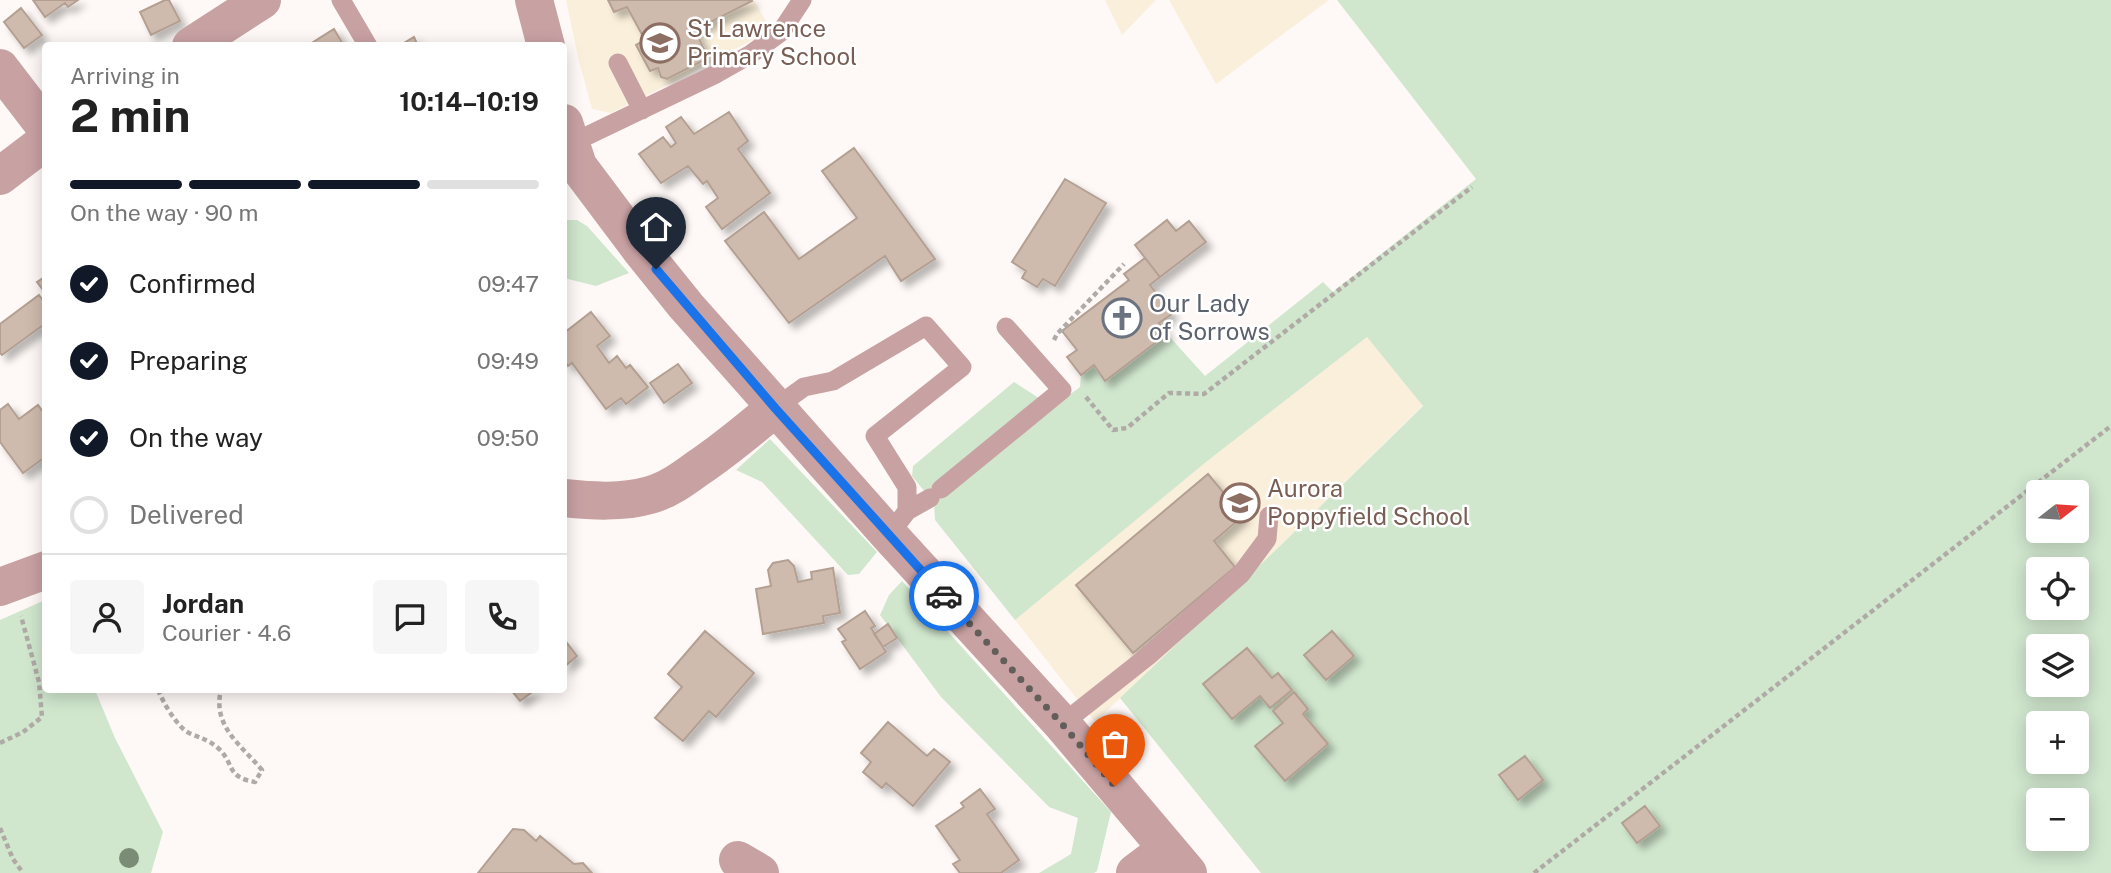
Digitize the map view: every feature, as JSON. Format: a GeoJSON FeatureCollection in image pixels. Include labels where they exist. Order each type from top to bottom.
{"type":"FeatureCollection","features":[{"type":"Feature","properties":{"kind":"street"},"geometry":{"type":"LineString","coordinates":[[197,42],[262,0]]}},
{"type":"Feature","properties":{"kind":"street"},"geometry":{"type":"LineString","coordinates":[[534,0],[544,42]]}},
{"type":"Feature","properties":{"kind":"street"},"geometry":{"type":"LineString","coordinates":[[0,68],[42,123]]}},
{"type":"Feature","properties":{"kind":"street"},"geometry":{"type":"LineString","coordinates":[[0,176],[42,144]]}},
{"type":"Feature","properties":{"kind":"street"},"geometry":{"type":"LineString","coordinates":[[569,152],[656,269],[775,408],[898,523],[1178,861],[1135,873]]}},
{"type":"Feature","properties":{"kind":"street"},"geometry":{"type":"LineString","coordinates":[[567,498],[620,500],[651,494],[674,484],[731,445],[775,408]]}},
{"type":"Feature","properties":{"kind":"street"},"geometry":{"type":"LineString","coordinates":[[0,587],[42,571]]}},
{"type":"Feature","properties":{"kind":"lane"},"geometry":{"type":"LineString","coordinates":[[341,0],[366,42]]}},
{"type":"Feature","properties":{"kind":"lane"},"geometry":{"type":"LineString","coordinates":[[569,152],[642,110],[751,54],[781,32],[802,0]]}},
{"type":"Feature","properties":{"kind":"lane"},"geometry":{"type":"LineString","coordinates":[[618,63],[642,110]]}},
{"type":"Feature","properties":{"kind":"lane"},"geometry":{"type":"LineString","coordinates":[[775,408],[804,387],[832,381],[926,326],[962,367],[875,436],[907,487],[898,523]]}},
{"type":"Feature","properties":{"kind":"lane"},"geometry":{"type":"LineString","coordinates":[[898,523],[1062,390],[1006,327]]}},
{"type":"Feature","properties":{"kind":"lane"},"geometry":{"type":"LineString","coordinates":[[1062,724],[1148,656],[1241,574],[1267,539],[1269,516]]}},
{"type":"Feature","properties":{"kind":"path"},"geometry":{"type":"LineString","coordinates":[[1062,390],[1087,398],[1113,430],[1127,428],[1170,393],[1204,394],[1472,187]]}},
{"type":"Feature","properties":{"kind":"path"},"geometry":{"type":"LineString","coordinates":[[1042,368],[1057,334],[1124,264]]}},
{"type":"Feature","properties":{"kind":"path"},"geometry":{"type":"LineString","coordinates":[[1534,873],[2111,426]]}},
{"type":"Feature","properties":{"kind":"path"},"geometry":{"type":"LineString","coordinates":[[0,743],[23,732],[42,717],[39,682],[22,621]]}},
{"type":"Feature","properties":{"kind":"path"},"geometry":{"type":"LineString","coordinates":[[159,693],[186,732],[211,741],[223,753],[230,768],[241,780],[255,782],[262,770],[224,727],[217,704],[220,693]]}},
{"type":"Feature","properties":{"kind":"path"},"geometry":{"type":"LineString","coordinates":[[0,828],[13,859],[23,873]]}},
{"type":"Feature","properties":{"kind":"shaded area","name":"St Lawrence Primary School"},"geometry":{"type":"Polygon","coordinates":[[[566,0],[754,0],[771,30],[611,113],[592,109],[566,0]]]}},
{"type":"Feature","properties":{"kind":"shaded area"},"geometry":{"type":"Polygon","coordinates":[[[1105,0],[1156,0],[1122,35],[1105,0]]]}},
{"type":"Feature","properties":{"kind":"shaded area"},"geometry":{"type":"Polygon","coordinates":[[[1169,0],[1329,0],[1216,84],[1169,0]]]}},
{"type":"Feature","properties":{"kind":"shaded area","name":"Aurora Poppyfield School"},"geometry":{"type":"Polygon","coordinates":[[[1367,337],[1423,405],[1095,722],[1015,620],[1206,462],[1367,337]]]}},
{"type":"Feature","properties":{"kind":"green space"},"geometry":{"type":"Polygon","coordinates":[[[1337,0],[2111,0],[2111,873],[1261,873],[1120,698],[1423,406],[1367,337],[1206,462],[1015,620],[935,520],[934,503],[912,476],[913,466],[1014,382],[1048,404],[1080,387],[1081,375],[1094,365],[1106,380],[1167,334],[1205,376],[1323,282],[1333,292],[1476,179],[1337,0]]]}},
{"type":"Feature","properties":{"kind":"green space"},"geometry":{"type":"Polygon","coordinates":[[[567,220],[577,220],[587,226],[629,273],[596,286],[567,279],[567,220]]]}},
{"type":"Feature","properties":{"kind":"green space"},"geometry":{"type":"Polygon","coordinates":[[[770,439],[877,552],[859,574],[848,575],[762,482],[736,470],[770,439]]]}},
{"type":"Feature","properties":{"kind":"green space"},"geometry":{"type":"Polygon","coordinates":[[[902,581],[1111,812],[1097,871],[1094,873],[1039,873],[1071,854],[1078,818],[1049,807],[941,697],[880,615],[889,595],[902,581]]]}},
{"type":"Feature","properties":{"kind":"green space"},"geometry":{"type":"Polygon","coordinates":[[[42,601],[42,693],[96,693],[115,738],[163,832],[151,873],[0,873],[0,620],[42,601]]]}},
{"type":"Feature","properties":{"kind":"building"},"geometry":{"type":"Polygon","coordinates":[[[33,0],[78,0],[68,7],[65,3],[45,17],[33,0]]]}},
{"type":"Feature","properties":{"kind":"building"},"geometry":{"type":"Polygon","coordinates":[[[169,0],[180,21],[151,35],[140,12],[169,0]]]}},
{"type":"Feature","properties":{"kind":"building"},"geometry":{"type":"Polygon","coordinates":[[[608,0],[752,1],[695,30],[708,58],[667,79],[661,77],[658,68],[650,71],[636,45],[645,40],[627,7],[614,12],[608,0]]]}},
{"type":"Feature","properties":{"kind":"building"},"geometry":{"type":"Polygon","coordinates":[[[21,8],[42,35],[24,48],[4,22],[21,8]]]}},
{"type":"Feature","properties":{"kind":"building"},"geometry":{"type":"Polygon","coordinates":[[[334,29],[342,42],[313,42],[334,29]]]}},
{"type":"Feature","properties":{"kind":"building"},"geometry":{"type":"Polygon","coordinates":[[[729,112],[748,141],[738,149],[770,193],[722,229],[706,207],[718,198],[707,181],[703,184],[688,166],[661,183],[639,154],[663,137],[671,147],[676,143],[666,127],[681,117],[694,134],[729,112]]]}},
{"type":"Feature","properties":{"kind":"building"},"geometry":{"type":"Polygon","coordinates":[[[854,148],[935,259],[901,281],[885,256],[789,323],[725,241],[764,212],[799,259],[857,218],[822,171],[854,148]]]}},
{"type":"Feature","properties":{"kind":"building"},"geometry":{"type":"Polygon","coordinates":[[[1065,179],[1106,203],[1055,286],[1043,279],[1037,287],[1022,278],[1026,271],[1012,262],[1065,179]]]}},
{"type":"Feature","properties":{"kind":"building"},"geometry":{"type":"Polygon","coordinates":[[[1167,220],[1176,231],[1189,221],[1206,242],[1160,277],[1135,245],[1167,220]]]}},
{"type":"Feature","properties":{"kind":"building","name":"Our Lady of Sorrows"},"geometry":{"type":"Polygon","coordinates":[[[1145,258],[1160,277],[1150,285],[1172,314],[1159,323],[1167,334],[1105,381],[1094,365],[1081,375],[1067,357],[1077,350],[1062,331],[1129,280],[1124,274],[1145,258]]]}},
{"type":"Feature","properties":{"kind":"building"},"geometry":{"type":"Polygon","coordinates":[[[39,295],[42,299],[42,326],[2,355],[0,324],[39,295]]]}},
{"type":"Feature","properties":{"kind":"building"},"geometry":{"type":"Polygon","coordinates":[[[591,312],[610,336],[597,346],[609,363],[617,356],[626,368],[630,365],[648,387],[626,404],[621,398],[606,409],[572,363],[567,364],[567,331],[591,312]]]}},
{"type":"Feature","properties":{"kind":"building"},"geometry":{"type":"Polygon","coordinates":[[[678,364],[692,383],[664,403],[650,383],[678,364]]]}},
{"type":"Feature","properties":{"kind":"building"},"geometry":{"type":"Polygon","coordinates":[[[8,404],[19,419],[38,405],[42,410],[42,459],[23,473],[0,442],[0,410],[8,404]]]}},
{"type":"Feature","properties":{"kind":"building"},"geometry":{"type":"Polygon","coordinates":[[[1208,474],[1243,516],[1214,541],[1235,567],[1133,653],[1076,585],[1208,474]]]}},
{"type":"Feature","properties":{"kind":"building"},"geometry":{"type":"Polygon","coordinates":[[[788,560],[794,566],[798,582],[812,579],[811,572],[833,568],[840,613],[823,616],[824,623],[763,634],[756,589],[771,586],[768,570],[773,563],[788,560]]]}},
{"type":"Feature","properties":{"kind":"building"},"geometry":{"type":"Polygon","coordinates":[[[865,611],[875,626],[871,628],[886,652],[860,669],[842,642],[846,640],[838,629],[865,611]]]}},
{"type":"Feature","properties":{"kind":"building"},"geometry":{"type":"Polygon","coordinates":[[[888,624],[897,638],[883,647],[874,634],[888,624]]]}},
{"type":"Feature","properties":{"kind":"building"},"geometry":{"type":"Polygon","coordinates":[[[705,631],[754,673],[716,717],[709,711],[683,741],[655,718],[682,687],[668,674],[705,631]]]}},
{"type":"Feature","properties":{"kind":"building"},"geometry":{"type":"Polygon","coordinates":[[[1332,631],[1354,656],[1326,680],[1304,655],[1332,631]]]}},
{"type":"Feature","properties":{"kind":"building"},"geometry":{"type":"Polygon","coordinates":[[[567,643],[577,656],[567,664],[567,643]]]}},
{"type":"Feature","properties":{"kind":"building"},"geometry":{"type":"Polygon","coordinates":[[[1247,648],[1272,678],[1278,673],[1292,690],[1270,708],[1260,696],[1232,719],[1203,684],[1247,648]]]}},
{"type":"Feature","properties":{"kind":"building"},"geometry":{"type":"Polygon","coordinates":[[[1294,692],[1308,709],[1303,714],[1328,744],[1285,781],[1255,746],[1283,723],[1273,711],[1294,692]]]}},
{"type":"Feature","properties":{"kind":"building"},"geometry":{"type":"Polygon","coordinates":[[[513,693],[531,693],[520,701],[513,693]]]}},
{"type":"Feature","properties":{"kind":"building"},"geometry":{"type":"Polygon","coordinates":[[[888,722],[927,756],[934,749],[950,762],[913,806],[886,783],[882,788],[863,772],[871,762],[861,753],[888,722]]]}},
{"type":"Feature","properties":{"kind":"building"},"geometry":{"type":"Polygon","coordinates":[[[1525,756],[1543,780],[1518,800],[1499,775],[1525,756]]]}},
{"type":"Feature","properties":{"kind":"building"},"geometry":{"type":"Polygon","coordinates":[[[980,789],[995,809],[987,814],[1019,860],[1001,873],[960,873],[953,864],[960,860],[936,826],[964,807],[961,803],[980,789]]]}},
{"type":"Feature","properties":{"kind":"building"},"geometry":{"type":"Polygon","coordinates":[[[1645,806],[1660,826],[1637,843],[1622,823],[1645,806]]]}},
{"type":"Feature","properties":{"kind":"building"},"geometry":{"type":"Polygon","coordinates":[[[513,829],[524,830],[536,841],[540,836],[574,864],[583,863],[592,873],[478,873],[513,829]]]}},
{"type":"Feature","properties":{"kind":"way so far"},"geometry":{"type":"LineString","coordinates":[[944,596],[1115,786]]}},
{"type":"Feature","properties":{"kind":"place","name":"St Lawrence Primary School"},"geometry":{"type":"Point","coordinates":[660,43]}},
{"type":"Feature","properties":{"kind":"place","name":"Our Lady of Sorrows"},"geometry":{"type":"Point","coordinates":[1122,318]}},
{"type":"Feature","properties":{"kind":"place","name":"Aurora Poppyfield School"},"geometry":{"type":"Point","coordinates":[1240,503]}},
{"type":"Feature","properties":{"kind":"route"},"geometry":{"type":"LineString","coordinates":[[656,269],[775,408],[944,596]]}}]}
